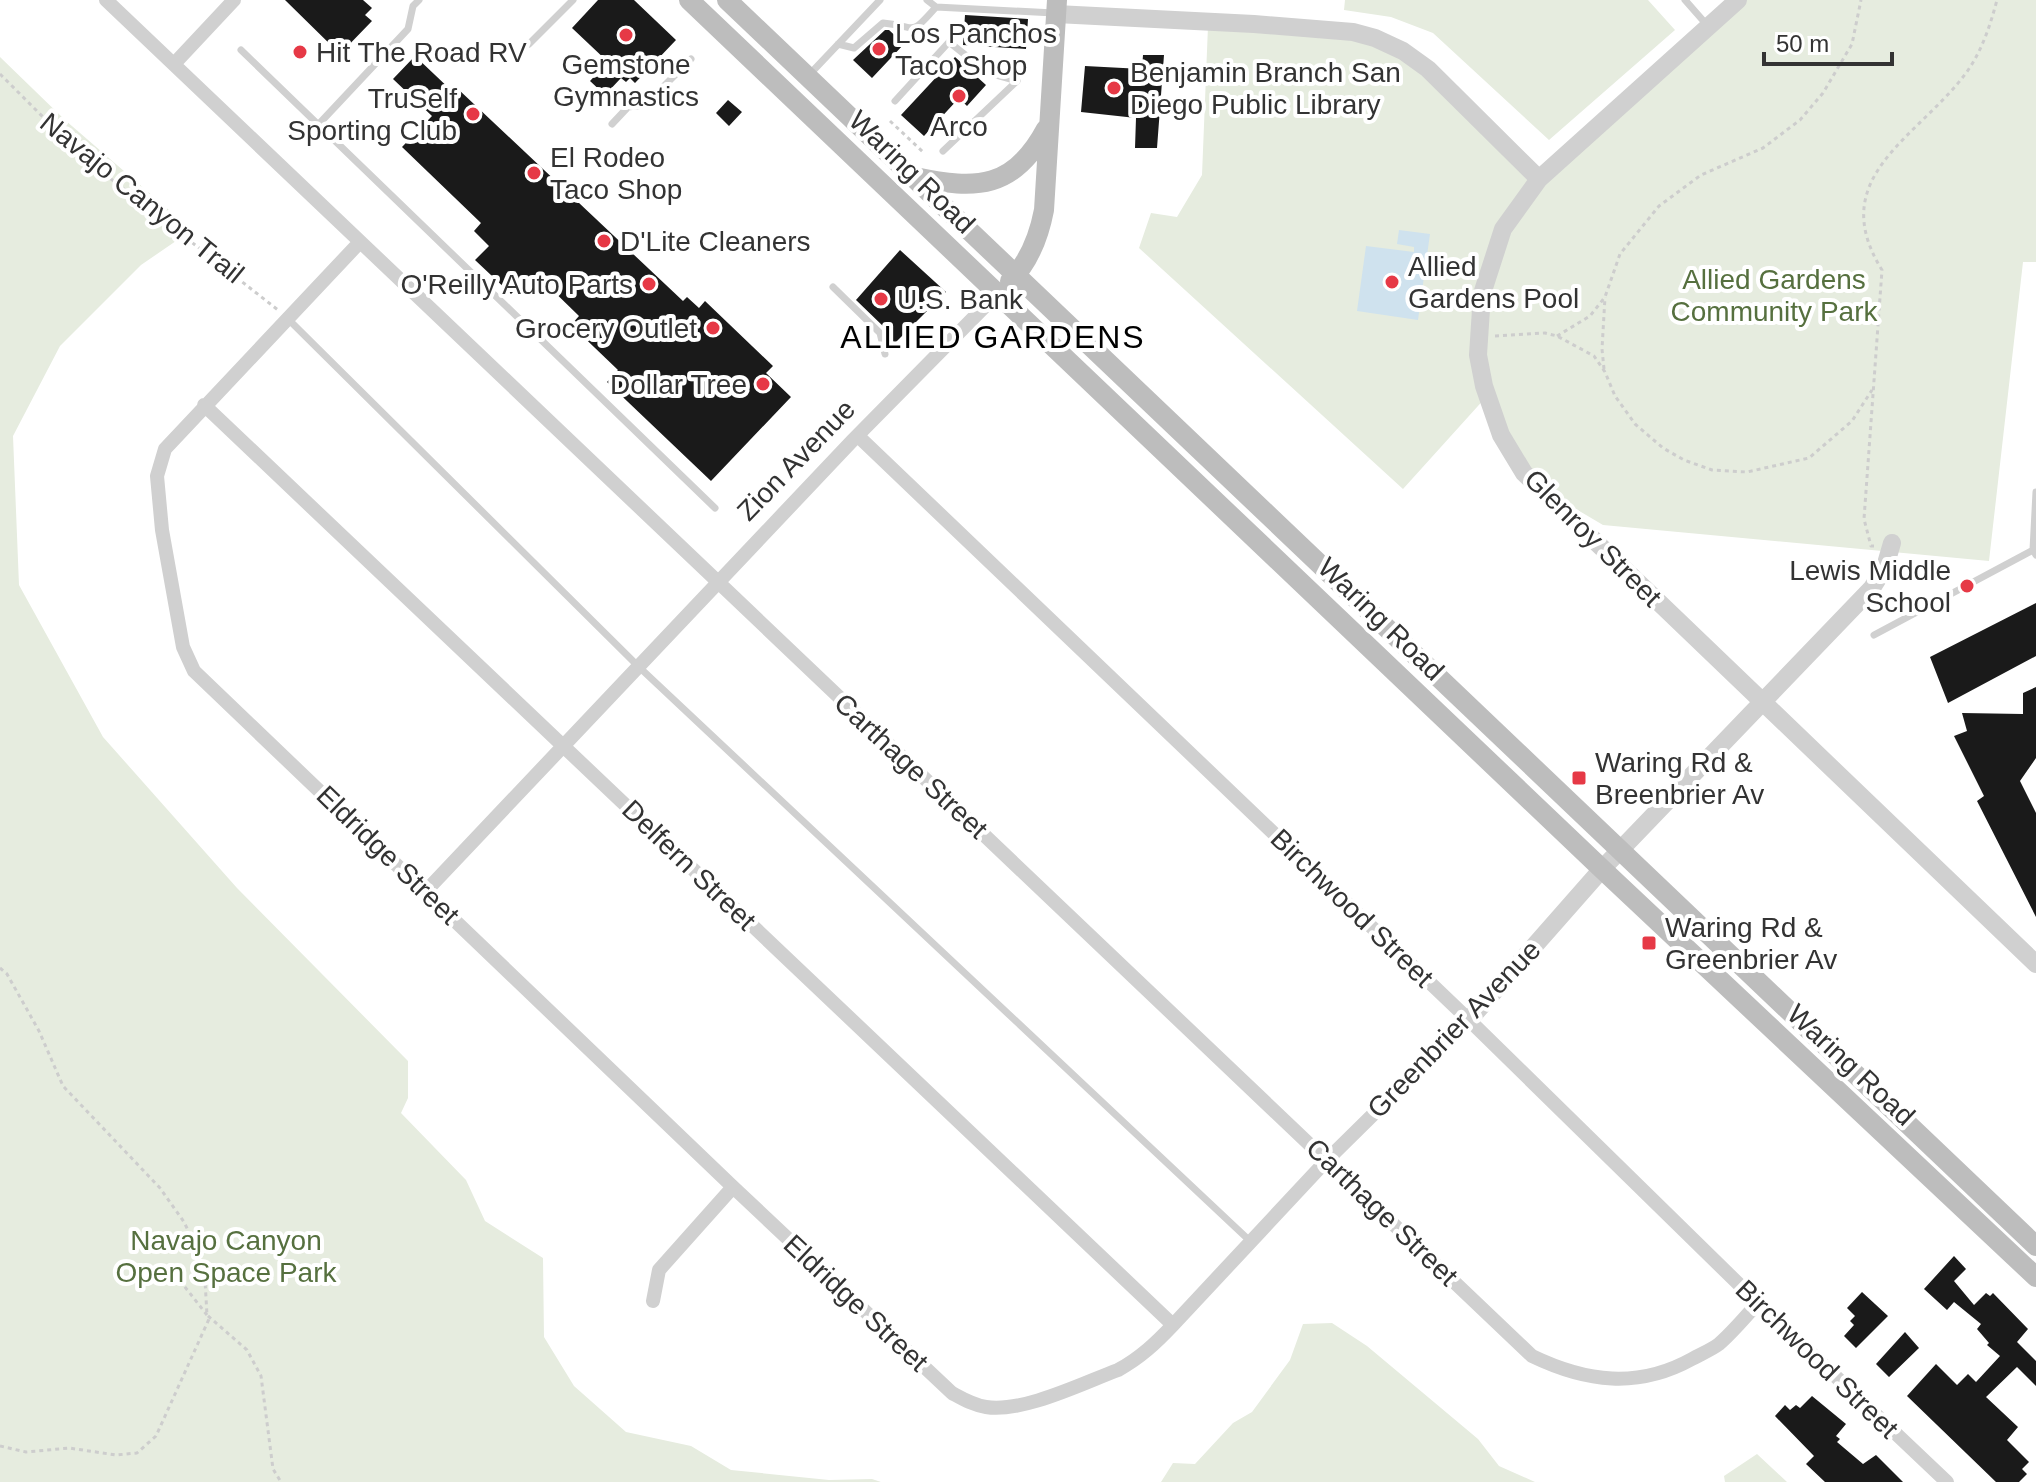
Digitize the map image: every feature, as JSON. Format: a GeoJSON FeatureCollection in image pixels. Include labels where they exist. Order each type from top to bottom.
{"type":"FeatureCollection","features":[{"type":"Feature","properties":{"kind":"main road","name":"Waring Road"},"geometry":{"type":"LineString","coordinates":[[689,0],[1602,869],[2036,1277]]}},
{"type":"Feature","properties":{"kind":"main road","name":"Waring Road"},"geometry":{"type":"LineString","coordinates":[[727,0],[2036,1246]]}},
{"type":"Feature","properties":{"kind":"main road","name":"Zion Avenue"},"geometry":{"type":"LineString","coordinates":[[998,293],[1017,275],[1038,238],[1041,224],[1057,7]]}},
{"type":"Feature","properties":{"kind":"main road"},"geometry":{"type":"LineString","coordinates":[[915,177],[959,184],[985,184],[1005,177],[1032,153],[1049,122]]}},
{"type":"Feature","properties":{"kind":"street","name":"Carthage Street"},"geometry":{"type":"LineString","coordinates":[[106,0],[1532,1356],[1600,1379],[1628,1380],[1672,1370],[1719,1344],[1758,1303]]}},
{"type":"Feature","properties":{"kind":"street"},"geometry":{"type":"LineString","coordinates":[[174,64],[234,0]]}},
{"type":"Feature","properties":{"kind":"street"},"geometry":{"type":"LineString","coordinates":[[1057,7],[1353,32],[1375,38],[1403,51],[1428,69],[1539,179],[1738,0]]}},
{"type":"Feature","properties":{"kind":"street","name":"Glenroy Street"},"geometry":{"type":"LineString","coordinates":[[1539,179],[1503,229],[1482,294],[1478,355],[1487,396],[1501,435],[1524,473],[2036,964]]}},
{"type":"Feature","properties":{"kind":"street","name":"Eldridge Street"},"geometry":{"type":"LineString","coordinates":[[359,243],[165,449],[157,476],[169,571],[183,647],[194,671],[952,1393]]}},
{"type":"Feature","properties":{"kind":"street","name":"Zion Avenue"},"geometry":{"type":"LineString","coordinates":[[426,891],[717,582],[998,293]]}},
{"type":"Feature","properties":{"kind":"street","name":"Delfern Street"},"geometry":{"type":"LineString","coordinates":[[204,405],[1173,1325]]}},
{"type":"Feature","properties":{"kind":"street","name":"Birchwood Street"},"geometry":{"type":"LineString","coordinates":[[858,436],[1947,1482]]}},
{"type":"Feature","properties":{"kind":"street","name":"Greenbrier Avenue"},"geometry":{"type":"LineString","coordinates":[[952,1393],[988,1408],[1017,1407],[1118,1370],[1150,1349],[1327,1160],[1469,1020],[1602,869],[1872,588],[1885,567],[1891,546]]}},
{"type":"Feature","properties":{"kind":"street"},"geometry":{"type":"LineString","coordinates":[[653,1301],[659,1270],[733,1187]]}},
{"type":"Feature","properties":{"kind":"lane"},"geometry":{"type":"LineString","coordinates":[[317,126],[408,29],[413,6],[419,0]]}},
{"type":"Feature","properties":{"kind":"lane"},"geometry":{"type":"LineString","coordinates":[[529,44],[573,0]]}},
{"type":"Feature","properties":{"kind":"lane"},"geometry":{"type":"LineString","coordinates":[[807,76],[880,0]]}},
{"type":"Feature","properties":{"kind":"lane"},"geometry":{"type":"LineString","coordinates":[[927,0],[936,7],[1057,7]]}},
{"type":"Feature","properties":{"kind":"lane"},"geometry":{"type":"LineString","coordinates":[[1685,0],[1709,27]]}},
{"type":"Feature","properties":{"kind":"lane"},"geometry":{"type":"LineString","coordinates":[[838,44],[854,48],[883,23],[912,30],[936,7]]}},
{"type":"Feature","properties":{"kind":"lane"},"geometry":{"type":"LineString","coordinates":[[895,101],[949,42],[988,73],[1017,81],[943,151]]}},
{"type":"Feature","properties":{"kind":"lane"},"geometry":{"type":"LineString","coordinates":[[241,50],[715,508]]}},
{"type":"Feature","properties":{"kind":"lane"},"geometry":{"type":"LineString","coordinates":[[612,124],[628,107],[645,105],[691,59]]}},
{"type":"Feature","properties":{"kind":"lane"},"geometry":{"type":"LineString","coordinates":[[833,287],[880,333],[885,354]]}},
{"type":"Feature","properties":{"kind":"lane"},"geometry":{"type":"LineString","coordinates":[[286,318],[639,667],[1250,1241]]}},
{"type":"Feature","properties":{"kind":"lane"},"geometry":{"type":"LineString","coordinates":[[1874,635],[2034,553],[2036,492]]}},
{"type":"Feature","properties":{"kind":"path"},"geometry":{"type":"LineString","coordinates":[[1605,372],[1602,349],[1605,297],[1620,254],[1659,206],[1701,175],[1763,148],[1800,120],[1823,93],[1852,44],[1861,0]]}},
{"type":"Feature","properties":{"kind":"path"},"geometry":{"type":"LineString","coordinates":[[1891,546],[1871,546],[1864,519],[1882,270],[1869,249],[1863,231],[1863,212],[1869,186],[1880,163],[1942,102],[1968,71],[1981,47],[1997,0]]}},
{"type":"Feature","properties":{"kind":"path","name":"Navajo Canyon Trail"},"geometry":{"type":"LineString","coordinates":[[0,74],[83,157],[286,318]]}},
{"type":"Feature","properties":{"kind":"path"},"geometry":{"type":"LineString","coordinates":[[890,121],[923,152]]}},
{"type":"Feature","properties":{"kind":"path"},"geometry":{"type":"LineString","coordinates":[[1557,336],[1590,316],[1605,297]]}},
{"type":"Feature","properties":{"kind":"path"},"geometry":{"type":"LineString","coordinates":[[1479,339],[1545,333],[1594,356],[1615,396],[1635,424],[1663,448],[1712,470],[1747,472],[1809,458],[1852,421],[1874,386]]}},
{"type":"Feature","properties":{"kind":"path"},"geometry":{"type":"LineString","coordinates":[[0,968],[7,974],[39,1031],[63,1086],[160,1188],[184,1222],[204,1263],[209,1316],[156,1436],[137,1453],[116,1455],[69,1448],[26,1452],[0,1446]]}},
{"type":"Feature","properties":{"kind":"path"},"geometry":{"type":"LineString","coordinates":[[170,1268],[209,1316],[247,1350],[261,1376],[273,1469],[281,1482]]}},
{"type":"Feature","properties":{"kind":"green space"},"geometry":{"type":"Polygon","coordinates":[[[1345,0],[1648,0],[1675,30],[1549,140],[1433,33],[1391,17],[1344,10],[1345,0]]]}},
{"type":"Feature","properties":{"kind":"green space","name":"Allied Gardens Community Park"},"geometry":{"type":"Polygon","coordinates":[[[1738,0],[2036,0],[2036,262],[2023,262],[1989,561],[1603,525],[1537,486],[1487,396],[1403,489],[1139,248],[1151,213],[1177,217],[1202,175],[1208,26],[1354,35],[1406,53],[1539,179],[1738,0]]]}},
{"type":"Feature","properties":{"kind":"green space","name":"Navajo Canyon Open Space Park"},"geometry":{"type":"Polygon","coordinates":[[[0,57],[65,120],[192,230],[141,265],[60,346],[13,436],[19,585],[103,737],[237,888],[408,1061],[408,1098],[401,1113],[466,1180],[485,1221],[543,1258],[544,1337],[574,1386],[626,1432],[691,1446],[731,1470],[881,1482],[0,1482],[0,57]]]}},
{"type":"Feature","properties":{"kind":"green space"},"geometry":{"type":"Polygon","coordinates":[[[1332,1323],[1367,1346],[1478,1439],[1499,1466],[1535,1482],[1161,1482],[1173,1463],[1195,1464],[1233,1423],[1252,1412],[1290,1360],[1303,1324],[1332,1323]]]}},
{"type":"Feature","properties":{"kind":"green space"},"geometry":{"type":"Polygon","coordinates":[[[1757,1454],[1787,1482],[1725,1482],[1724,1476],[1757,1454]]]}},
{"type":"Feature","properties":{"kind":"water","name":"Allied Gardens Pool"},"geometry":{"type":"Polygon","coordinates":[[[1399,230],[1430,234],[1418,320],[1357,311],[1366,246],[1414,252],[1414,247],[1397,244],[1399,230]]]}},
{"type":"Feature","properties":{"kind":"building"},"geometry":{"type":"Polygon","coordinates":[[[285,0],[363,0],[372,8],[365,15],[372,21],[340,54],[285,0]]]}},
{"type":"Feature","properties":{"kind":"building"},"geometry":{"type":"Polygon","coordinates":[[[598,0],[634,0],[676,40],[635,83],[630,78],[626,82],[621,78],[605,95],[590,81],[608,62],[572,28],[598,0]]]}},
{"type":"Feature","properties":{"kind":"building"},"geometry":{"type":"Polygon","coordinates":[[[965,15],[1028,19],[1026,49],[963,45],[965,15]]]}},
{"type":"Feature","properties":{"kind":"building"},"geometry":{"type":"Polygon","coordinates":[[[885,30],[904,44],[872,78],[853,60],[885,30]]]}},
{"type":"Feature","properties":{"kind":"building"},"geometry":{"type":"Polygon","coordinates":[[[1143,55],[1164,55],[1157,148],[1135,148],[1136,118],[1081,112],[1085,66],[1142,69],[1143,55]]]}},
{"type":"Feature","properties":{"kind":"building"},"geometry":{"type":"Polygon","coordinates":[[[415,56],[454,93],[458,89],[683,301],[687,297],[699,308],[705,301],[773,366],[766,373],[791,397],[711,481],[607,382],[618,370],[571,325],[579,316],[541,279],[532,288],[524,281],[511,294],[475,260],[489,246],[474,231],[481,223],[402,147],[432,116],[393,79],[415,56]]]}},
{"type":"Feature","properties":{"kind":"building"},"geometry":{"type":"Polygon","coordinates":[[[955,57],[986,85],[967,106],[959,98],[924,136],[901,115],[955,57]]]}},
{"type":"Feature","properties":{"kind":"building"},"geometry":{"type":"Polygon","coordinates":[[[728,100],[742,112],[729,126],[716,113],[728,100]]]}},
{"type":"Feature","properties":{"kind":"building"},"geometry":{"type":"Polygon","coordinates":[[[900,250],[946,292],[895,343],[887,336],[885,328],[856,300],[900,250]]]}},
{"type":"Feature","properties":{"kind":"building"},"geometry":{"type":"Polygon","coordinates":[[[2036,603],[2036,656],[1948,703],[1930,657],[2036,603]]]}},
{"type":"Feature","properties":{"kind":"building"},"geometry":{"type":"Polygon","coordinates":[[[2036,687],[2036,758],[2020,781],[2036,813],[2036,917],[1977,801],[1984,796],[1954,736],[1967,731],[1962,713],[2023,714],[2023,693],[2036,687]]]}},
{"type":"Feature","properties":{"kind":"building"},"geometry":{"type":"Polygon","coordinates":[[[1954,1256],[1966,1269],[1954,1281],[1974,1305],[1986,1293],[1990,1296],[1993,1293],[2028,1329],[2017,1342],[2036,1361],[2036,1386],[2017,1367],[1986,1397],[2018,1427],[2007,1440],[2029,1462],[2022,1469],[2027,1474],[2019,1482],[1996,1482],[1907,1396],[1936,1364],[1957,1385],[1968,1374],[1976,1382],[2000,1356],[1987,1345],[1989,1343],[1977,1329],[1981,1324],[1954,1302],[1947,1310],[1924,1289],[1954,1256]]]}},
{"type":"Feature","properties":{"kind":"building"},"geometry":{"type":"Polygon","coordinates":[[[1862,1292],[1888,1316],[1856,1348],[1844,1336],[1854,1325],[1850,1321],[1855,1316],[1847,1308],[1862,1292]]]}},
{"type":"Feature","properties":{"kind":"building"},"geometry":{"type":"Polygon","coordinates":[[[1905,1332],[1919,1348],[1889,1377],[1876,1364],[1905,1332]]]}},
{"type":"Feature","properties":{"kind":"building"},"geometry":{"type":"Polygon","coordinates":[[[1812,1396],[1846,1424],[1836,1436],[1840,1439],[1837,1442],[1863,1464],[1876,1455],[1903,1482],[1825,1482],[1806,1464],[1814,1456],[1775,1416],[1785,1405],[1790,1410],[1796,1405],[1800,1408],[1812,1396]]]}},
{"type":"Feature","properties":{"kind":"place","name":"Gemstone Gymnastics"},"geometry":{"type":"Point","coordinates":[626,35]}},
{"type":"Feature","properties":{"kind":"place","name":"Los Panchos Taco Shop"},"geometry":{"type":"Point","coordinates":[879,49]}},
{"type":"Feature","properties":{"kind":"place","name":"Hit The Road RV"},"geometry":{"type":"Point","coordinates":[300,52]}},
{"type":"Feature","properties":{"kind":"place","name":"Benjamin Branch San Diego Public Library"},"geometry":{"type":"Point","coordinates":[1114,88]}},
{"type":"Feature","properties":{"kind":"place","name":"Arco"},"geometry":{"type":"Point","coordinates":[959,96]}},
{"type":"Feature","properties":{"kind":"place","name":"TruSelf Sporting Club"},"geometry":{"type":"Point","coordinates":[473,114]}},
{"type":"Feature","properties":{"kind":"place","name":"El Rodeo Taco Shop"},"geometry":{"type":"Point","coordinates":[534,173]}},
{"type":"Feature","properties":{"kind":"place","name":"D'Lite Cleaners"},"geometry":{"type":"Point","coordinates":[604,241]}},
{"type":"Feature","properties":{"kind":"place","name":"Allied Gardens Pool"},"geometry":{"type":"Point","coordinates":[1392,282]}},
{"type":"Feature","properties":{"kind":"place","name":"O'Reilly Auto Parts"},"geometry":{"type":"Point","coordinates":[649,284]}},
{"type":"Feature","properties":{"kind":"place","name":"U.S. Bank"},"geometry":{"type":"Point","coordinates":[881,299]}},
{"type":"Feature","properties":{"kind":"place","name":"Grocery Outlet"},"geometry":{"type":"Point","coordinates":[713,328]}},
{"type":"Feature","properties":{"kind":"place","name":"Dollar Tree"},"geometry":{"type":"Point","coordinates":[763,384]}},
{"type":"Feature","properties":{"kind":"place","name":"Lewis Middle School"},"geometry":{"type":"Point","coordinates":[1967,586]}},
{"type":"Feature","properties":{"kind":"place","name":"Waring Rd & Breenbrier Av"},"geometry":{"type":"Point","coordinates":[1579,778]}},
{"type":"Feature","properties":{"kind":"place","name":"Waring Rd & Greenbrier Av"},"geometry":{"type":"Point","coordinates":[1649,943]}},
{"type":"Feature","properties":{"kind":"district","name":"ALLIED GARDENS"},"geometry":{"type":"Point","coordinates":[993,337]}}]}
